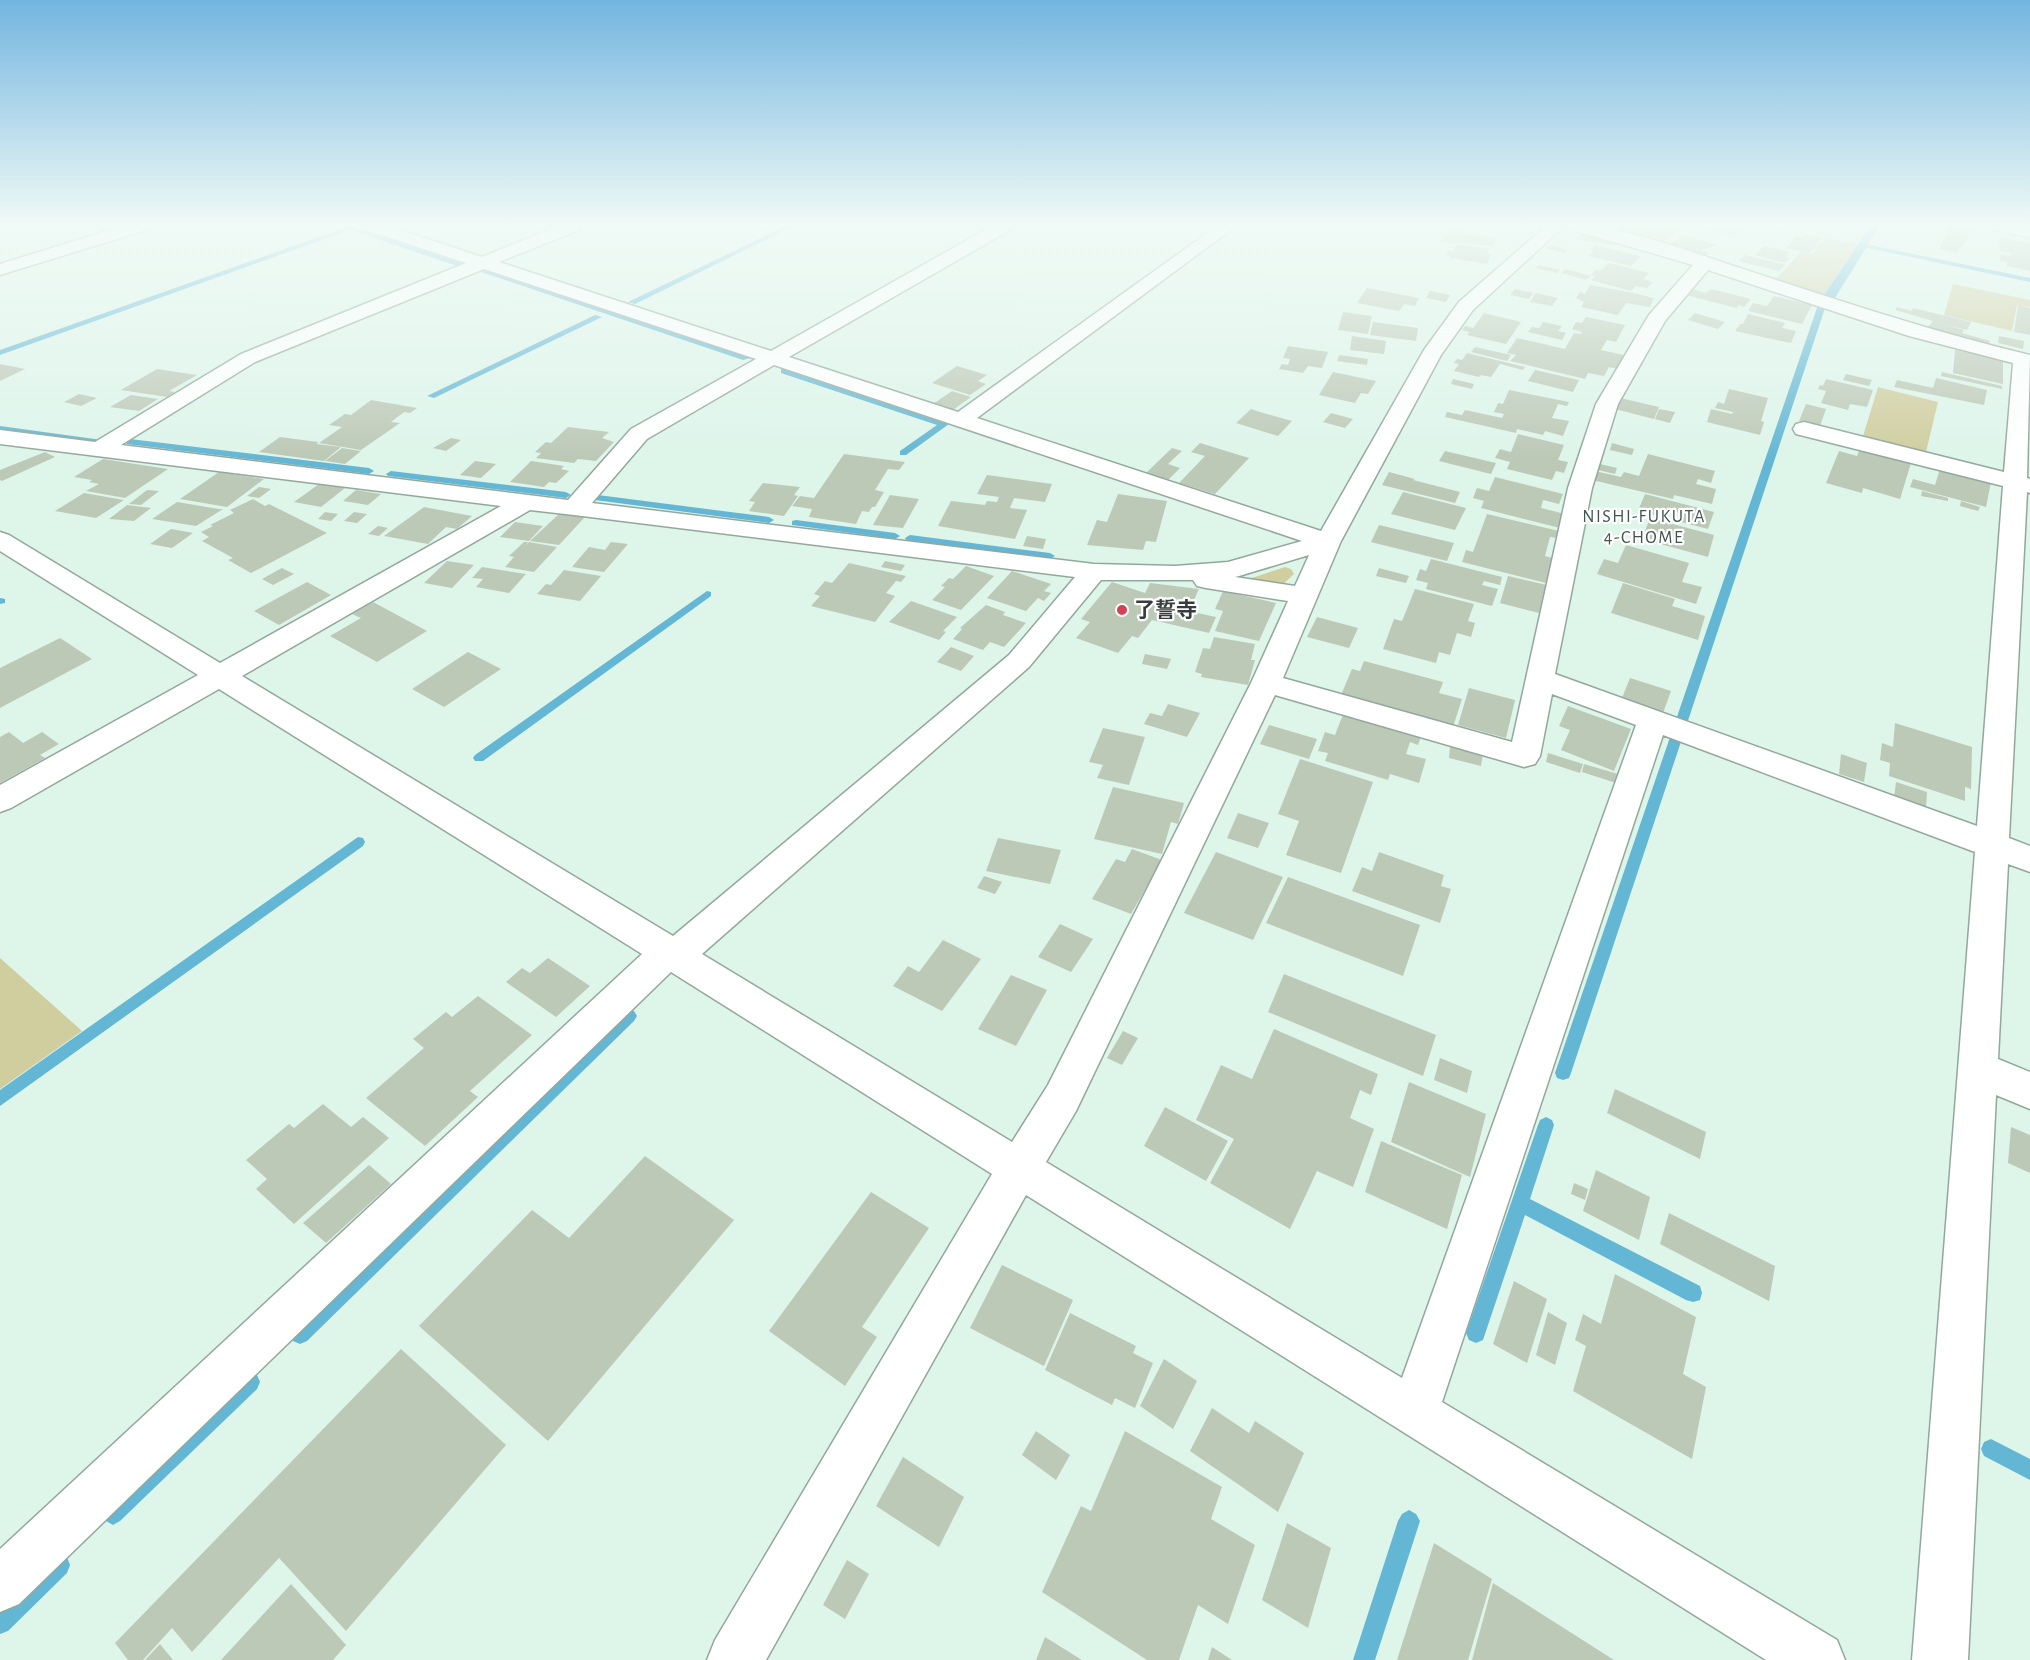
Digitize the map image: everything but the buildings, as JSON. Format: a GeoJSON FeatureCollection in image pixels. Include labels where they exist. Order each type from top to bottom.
{"type":"FeatureCollection","features":[{"type":"Feature","properties":{"kind":"street"},"geometry":{"type":"LineString","coordinates":[[99,448],[248,358],[383,303]]}},
{"type":"Feature","properties":{"kind":"street"},"geometry":{"type":"LineString","coordinates":[[607,303],[1328,541]]}},
{"type":"Feature","properties":{"kind":"street"},"geometry":{"type":"LineString","coordinates":[[574,508],[639,434],[868,303]]}},
{"type":"Feature","properties":{"kind":"street"},"geometry":{"type":"LineString","coordinates":[[961,420],[1121,303]]}},
{"type":"Feature","properties":{"kind":"street"},"geometry":{"type":"LineString","coordinates":[[735,1660],[1019,1168],[1062,1098],[1266,683],[1328,541],[1431,354],[1469,303]]}},
{"type":"Feature","properties":{"kind":"street"},"geometry":{"type":"LineString","coordinates":[[1266,683],[1524,756],[1580,488],[1607,404],[1656,319],[1669,303]]}},
{"type":"Feature","properties":{"kind":"street"},"geometry":{"type":"LineString","coordinates":[[1831,303],[1920,333],[2026,361],[2011,851],[1978,1069],[1940,1660]]}},
{"type":"Feature","properties":{"kind":"street"},"geometry":{"type":"LineString","coordinates":[[1804,429],[2023,484]]}},
{"type":"Feature","properties":{"kind":"street"},"geometry":{"type":"LineString","coordinates":[[0,437],[1094,572],[1175,574],[1230,570],[1328,541]]}},
{"type":"Feature","properties":{"kind":"street"},"geometry":{"type":"LineString","coordinates":[[0,457],[37,440]]}},
{"type":"Feature","properties":{"kind":"street"},"geometry":{"type":"LineString","coordinates":[[0,800],[526,502]]}},
{"type":"Feature","properties":{"kind":"street"},"geometry":{"type":"LineString","coordinates":[[0,540],[1817,1660]]}},
{"type":"Feature","properties":{"kind":"street"},"geometry":{"type":"LineString","coordinates":[[0,1585],[672,954],[1019,662],[1094,572]]}},
{"type":"Feature","properties":{"kind":"street"},"geometry":{"type":"LineString","coordinates":[[1175,574],[1305,596]]}},
{"type":"Feature","properties":{"kind":"street"},"geometry":{"type":"LineString","coordinates":[[1540,679],[2011,851]]}},
{"type":"Feature","properties":{"kind":"street"},"geometry":{"type":"LineString","coordinates":[[1414,1412],[1671,727]]}},
{"type":"Feature","properties":{"kind":"street"},"geometry":{"type":"LineString","coordinates":[[1978,1069],[2030,1091]]}},
{"type":"Feature","properties":{"kind":"shaded area"},"geometry":{"type":"Polygon","coordinates":[[[1947,303],[2030,303],[2030,307],[2017,305],[2012,331],[1944,315],[1947,303]]]}},
{"type":"Feature","properties":{"kind":"shaded area"},"geometry":{"type":"Polygon","coordinates":[[[1878,387],[1938,402],[1926,452],[1863,436],[1878,387]]]}},
{"type":"Feature","properties":{"kind":"shaded area"},"geometry":{"type":"Polygon","coordinates":[[[1285,567],[1291,569],[1294,574],[1279,588],[1246,580],[1285,567]]]}},
{"type":"Feature","properties":{"kind":"shaded area"},"geometry":{"type":"Polygon","coordinates":[[[0,958],[82,1031],[0,1089],[0,958]]]}},
{"type":"Feature","properties":{"kind":"water"},"geometry":{"type":"Polygon","coordinates":[[[0,426],[102,440],[95,443],[0,432],[0,426]]]}},
{"type":"Feature","properties":{"kind":"waterway"},"geometry":{"type":"LineString","coordinates":[[0,353],[139,303]]}},
{"type":"Feature","properties":{"kind":"waterway"},"geometry":{"type":"LineString","coordinates":[[584,303],[746,358]]}},
{"type":"Feature","properties":{"kind":"waterway"},"geometry":{"type":"LineString","coordinates":[[1563,1073],[1822,305]]}},
{"type":"Feature","properties":{"kind":"waterway"},"geometry":{"type":"LineString","coordinates":[[431,396],[598,317]]}},
{"type":"Feature","properties":{"kind":"waterway"},"geometry":{"type":"LineString","coordinates":[[784,371],[944,424],[903,453]]}},
{"type":"Feature","properties":{"kind":"waterway"},"geometry":{"type":"LineString","coordinates":[[130,442],[369,471]]}},
{"type":"Feature","properties":{"kind":"waterway"},"geometry":{"type":"LineString","coordinates":[[391,474],[566,495]]}},
{"type":"Feature","properties":{"kind":"waterway"},"geometry":{"type":"LineString","coordinates":[[598,498],[769,520]]}},
{"type":"Feature","properties":{"kind":"waterway"},"geometry":{"type":"LineString","coordinates":[[796,523],[895,536]]}},
{"type":"Feature","properties":{"kind":"waterway"},"geometry":{"type":"LineString","coordinates":[[910,538],[1050,556]]}},
{"type":"Feature","properties":{"kind":"waterway"},"geometry":{"type":"LineString","coordinates":[[479,758],[707,594]]}},
{"type":"Feature","properties":{"kind":"waterway"},"geometry":{"type":"LineString","coordinates":[[0,1099],[358,842]]}},
{"type":"Feature","properties":{"kind":"waterway"},"geometry":{"type":"LineString","coordinates":[[300,1334],[629,1016]]}},
{"type":"Feature","properties":{"kind":"waterway"},"geometry":{"type":"LineString","coordinates":[[1476,1333],[1546,1125]]}},
{"type":"Feature","properties":{"kind":"waterway"},"geometry":{"type":"LineString","coordinates":[[1520,1203],[1693,1293]]}},
{"type":"Feature","properties":{"kind":"waterway"},"geometry":{"type":"LineString","coordinates":[[113,1514],[250,1382]]}},
{"type":"Feature","properties":{"kind":"waterway"},"geometry":{"type":"LineString","coordinates":[[1991,1449],[2030,1470]]}},
{"type":"Feature","properties":{"kind":"waterway"},"geometry":{"type":"LineString","coordinates":[[1364,1660],[1409,1521]]}},
{"type":"Feature","properties":{"kind":"waterway"},"geometry":{"type":"LineString","coordinates":[[0,1623],[59,1565]]}},
{"type":"Feature","properties":{"kind":"place","name":"了誓寺"},"geometry":{"type":"Point","coordinates":[1122,610]}},
{"type":"Feature","properties":{"kind":"district","name":"NISHI-FUKUTA 4-CHOME"},"geometry":{"type":"Point","coordinates":[1644,527]}}]}
